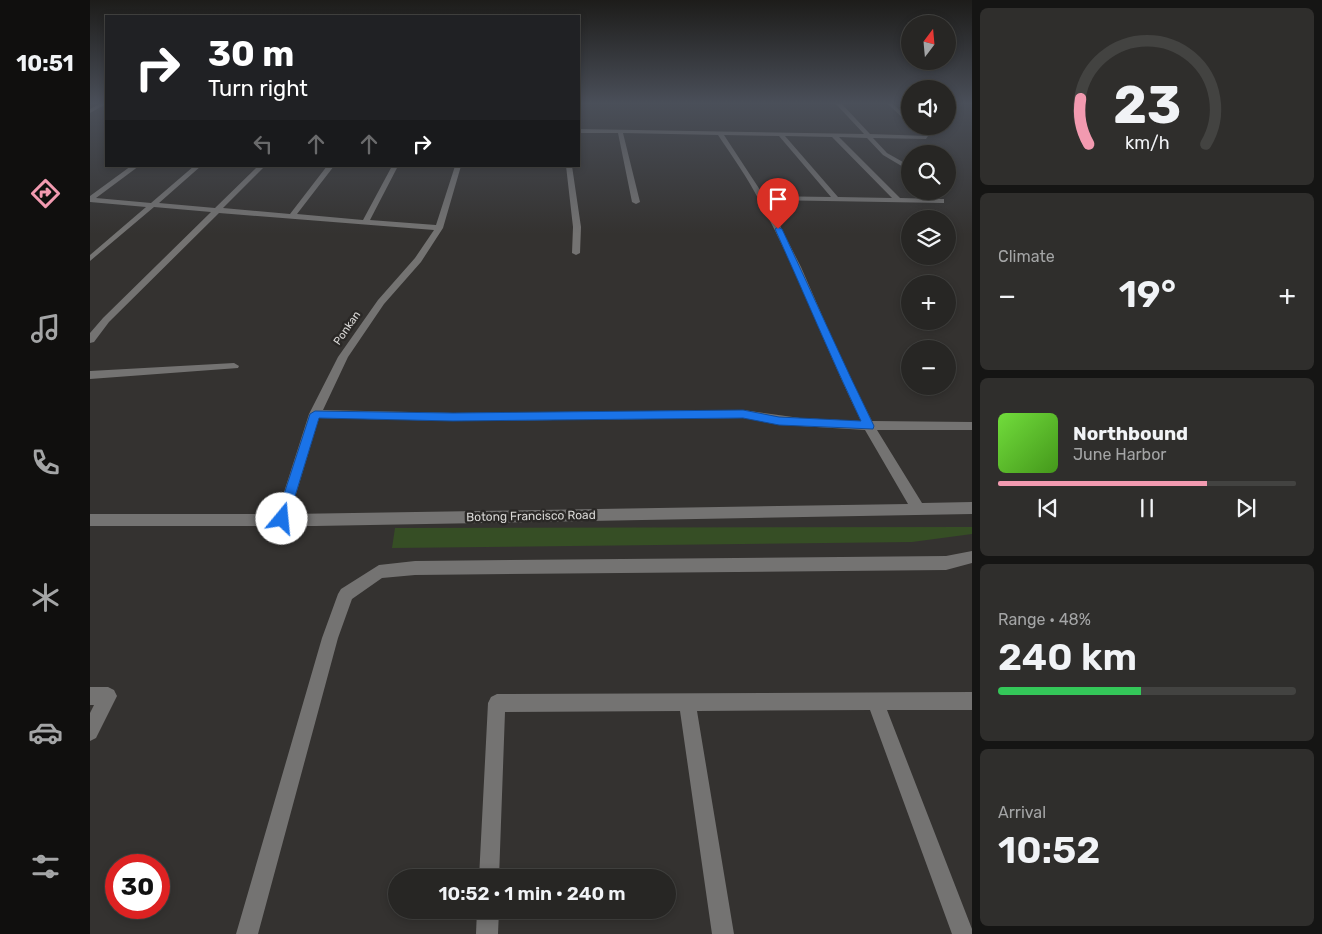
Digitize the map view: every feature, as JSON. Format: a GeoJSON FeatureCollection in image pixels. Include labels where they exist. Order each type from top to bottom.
{"type":"FeatureCollection","features":[{"type":"Feature","properties":{"kind":"street"},"geometry":{"type":"LineString","coordinates":[[624,147],[636,202]]}},
{"type":"Feature","properties":{"kind":"street"},"geometry":{"type":"LineString","coordinates":[[729,147],[762,198],[797,267],[840,368],[869,426],[918,509]]}},
{"type":"Feature","properties":{"kind":"street"},"geometry":{"type":"LineString","coordinates":[[791,147],[837,200]]}},
{"type":"Feature","properties":{"kind":"street"},"geometry":{"type":"LineString","coordinates":[[845,147],[899,201]]}},
{"type":"Feature","properties":{"kind":"street"},"geometry":{"type":"LineString","coordinates":[[879,147],[886,154],[901,163]]}},
{"type":"Feature","properties":{"kind":"street"},"geometry":{"type":"LineString","coordinates":[[90,200],[135,167]]}},
{"type":"Feature","properties":{"kind":"street"},"geometry":{"type":"LineString","coordinates":[[90,259],[197,167]]}},
{"type":"Feature","properties":{"kind":"street"},"geometry":{"type":"LineString","coordinates":[[90,340],[113,313],[261,167]]}},
{"type":"Feature","properties":{"kind":"street"},"geometry":{"type":"LineString","coordinates":[[292,216],[330,167]]}},
{"type":"Feature","properties":{"kind":"street"},"geometry":{"type":"LineString","coordinates":[[365,222],[394,167]]}},
{"type":"Feature","properties":{"kind":"street","name":"Ponkan"},"geometry":{"type":"LineString","coordinates":[[282,519],[315,414],[342,357],[381,302],[418,260],[439,228],[458,167]]}},
{"type":"Feature","properties":{"kind":"street"},"geometry":{"type":"LineString","coordinates":[[569,167],[577,227],[576,254]]}},
{"type":"Feature","properties":{"kind":"street"},"geometry":{"type":"LineString","coordinates":[[762,198],[941,202],[940,200]]}},
{"type":"Feature","properties":{"kind":"street"},"geometry":{"type":"LineString","coordinates":[[90,200],[439,228]]}},
{"type":"Feature","properties":{"kind":"street"},"geometry":{"type":"LineString","coordinates":[[90,375],[234,366]]}},
{"type":"Feature","properties":{"kind":"street"},"geometry":{"type":"LineString","coordinates":[[315,414],[453,417],[743,414],[779,421],[869,426],[972,426]]}},
{"type":"Feature","properties":{"kind":"street","name":"Botong Francisco Road"},"geometry":{"type":"LineString","coordinates":[[90,520],[282,519],[972,508]]}},
{"type":"Feature","properties":{"kind":"street"},"geometry":{"type":"LineString","coordinates":[[247,934],[330,638],[346,594],[379,572],[415,568],[946,563],[972,557]]}},
{"type":"Feature","properties":{"kind":"street"},"geometry":{"type":"LineString","coordinates":[[90,696],[108,696],[90,732]]}},
{"type":"Feature","properties":{"kind":"street"},"geometry":{"type":"LineString","coordinates":[[489,869],[497,704],[972,700]]}},
{"type":"Feature","properties":{"kind":"street"},"geometry":{"type":"LineString","coordinates":[[875,701],[963,934]]}},
{"type":"Feature","properties":{"kind":"street"},"geometry":{"type":"LineString","coordinates":[[687,702],[723,934]]}},
{"type":"Feature","properties":{"kind":"street"},"geometry":{"type":"LineString","coordinates":[[487,934],[488,919]]}},
{"type":"Feature","properties":{"kind":"green space"},"geometry":{"type":"Polygon","coordinates":[[[972,527],[972,534],[912,542],[392,548],[395,528],[972,527]]]}},
{"type":"Feature","properties":{"kind":"route"},"geometry":{"type":"LineString","coordinates":[[282,519],[315,414],[453,417],[743,414],[779,421],[869,426],[840,368],[820,318],[778,229]]}}]}
